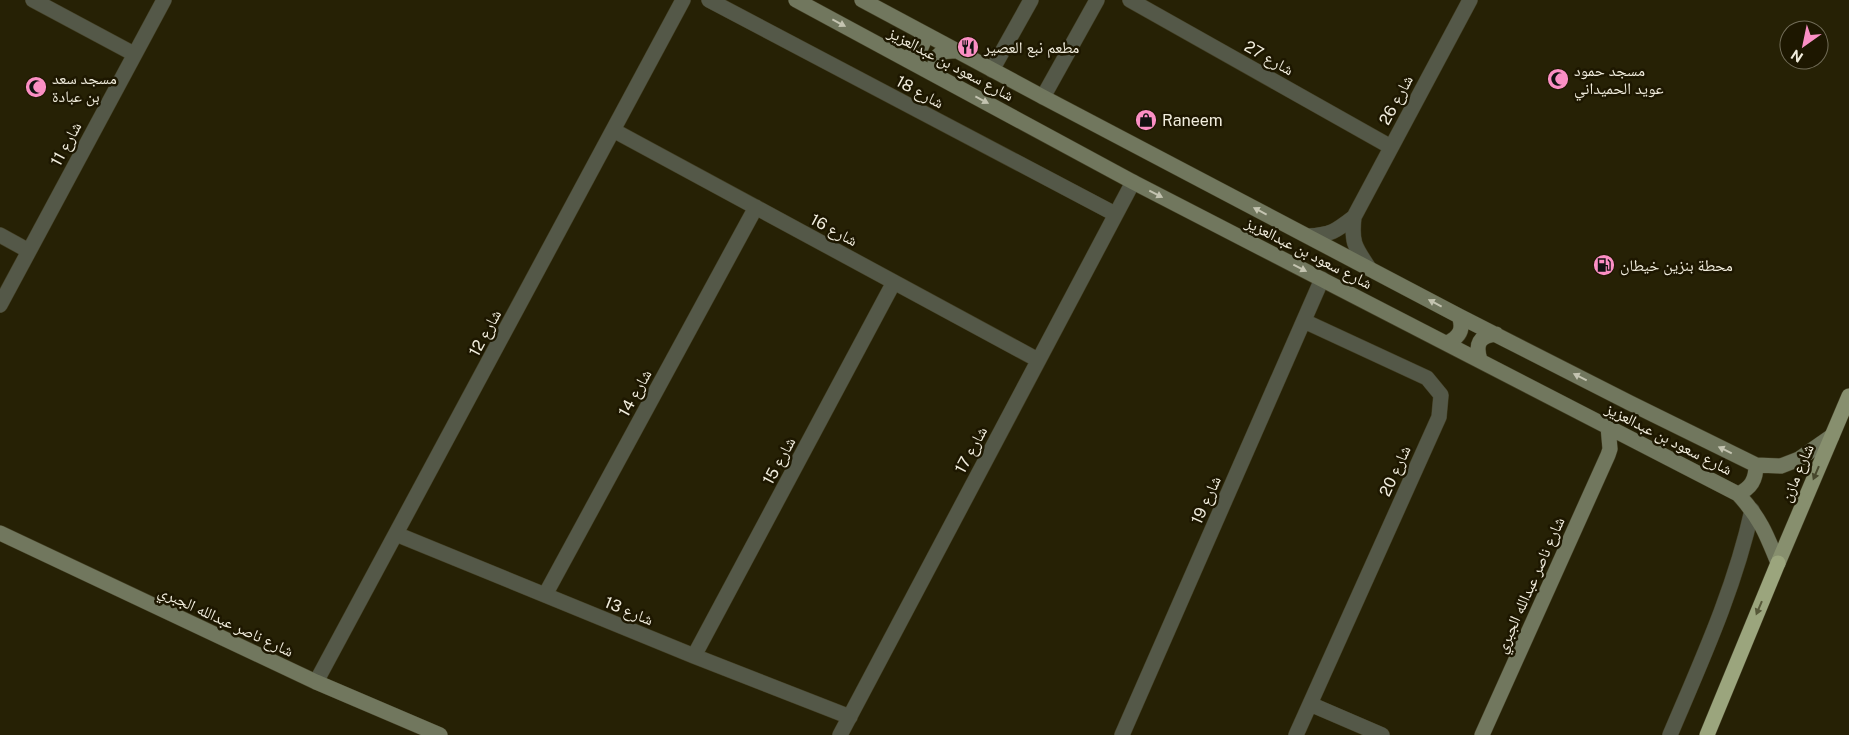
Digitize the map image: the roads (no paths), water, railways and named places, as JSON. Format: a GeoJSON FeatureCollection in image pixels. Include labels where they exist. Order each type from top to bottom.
{"type":"FeatureCollection","features":[{"type":"Feature","properties":{"kind":"highway"},"geometry":{"type":"LineString","coordinates":[[1707,735],[1778,563]]}},
{"type":"Feature","properties":{"kind":"main road","name":"شارع سعود بن عبدالعزيز"},"geometry":{"type":"LineString","coordinates":[[796,0],[1133,182],[1738,494],[1765,529],[1778,563]]}},
{"type":"Feature","properties":{"kind":"main road","name":"شارع سعود بن عبدالعزيز"},"geometry":{"type":"LineString","coordinates":[[862,0],[1042,97],[1459,316],[1756,465],[1781,466],[1799,459],[1832,436]]}},
{"type":"Feature","properties":{"kind":"main road"},"geometry":{"type":"LineString","coordinates":[[905,59],[920,50],[923,43],[921,32]]}},
{"type":"Feature","properties":{"kind":"main road"},"geometry":{"type":"LineString","coordinates":[[934,74],[934,61],[938,55],[946,50],[956,51]]}},
{"type":"Feature","properties":{"kind":"main road"},"geometry":{"type":"LineString","coordinates":[[1447,343],[1455,340],[1460,332],[1462,324],[1459,316]]}},
{"type":"Feature","properties":{"kind":"main road"},"geometry":{"type":"LineString","coordinates":[[1480,360],[1477,350],[1479,341],[1486,335],[1496,334]]}},
{"type":"Feature","properties":{"kind":"main road","name":"شارع مازن"},"geometry":{"type":"LineString","coordinates":[[1778,563],[1849,396]]}},
{"type":"Feature","properties":{"kind":"main road","name":"شارع ناصر عبدالله الجبري"},"geometry":{"type":"LineString","coordinates":[[1482,735],[1610,449],[1608,426]]}},
{"type":"Feature","properties":{"kind":"main road"},"geometry":{"type":"LineString","coordinates":[[1610,449],[1630,438]]}},
{"type":"Feature","properties":{"kind":"main road"},"geometry":{"type":"LineString","coordinates":[[1738,494],[1746,490],[1752,483],[1756,474],[1756,465]]}},
{"type":"Feature","properties":{"kind":"main road","name":"شارع ناصر عبدالله الجبري"},"geometry":{"type":"LineString","coordinates":[[0,533],[316,682],[440,735]]}},
{"type":"Feature","properties":{"kind":"street"},"geometry":{"type":"LineString","coordinates":[[33,0],[134,54]]}},
{"type":"Feature","properties":{"kind":"street","name":"شارع 11"},"geometry":{"type":"LineString","coordinates":[[0,305],[164,0]]}},
{"type":"Feature","properties":{"kind":"street","name":"شارع 12"},"geometry":{"type":"LineString","coordinates":[[316,682],[683,0]]}},
{"type":"Feature","properties":{"kind":"street","name":"شارع 18"},"geometry":{"type":"LineString","coordinates":[[709,0],[1115,214]]}},
{"type":"Feature","properties":{"kind":"street"},"geometry":{"type":"LineString","coordinates":[[992,70],[1030,0]]}},
{"type":"Feature","properties":{"kind":"street"},"geometry":{"type":"LineString","coordinates":[[1042,97],[1097,0]]}},
{"type":"Feature","properties":{"kind":"street","name":"شارع 27"},"geometry":{"type":"LineString","coordinates":[[1130,0],[1391,147]]}},
{"type":"Feature","properties":{"kind":"street","name":"شارع 26"},"geometry":{"type":"LineString","coordinates":[[1369,268],[1357,249],[1352,234],[1354,218],[1470,0]]}},
{"type":"Feature","properties":{"kind":"street","name":"شارع 16"},"geometry":{"type":"LineString","coordinates":[[613,130],[1038,360]]}},
{"type":"Feature","properties":{"kind":"street","name":"شارع 17"},"geometry":{"type":"LineString","coordinates":[[840,735],[1133,182]]}},
{"type":"Feature","properties":{"kind":"street","name":"شارع 14"},"geometry":{"type":"LineString","coordinates":[[545,595],[756,207]]}},
{"type":"Feature","properties":{"kind":"street","name":"شارع 26"},"geometry":{"type":"LineString","coordinates":[[1308,236],[1326,235],[1339,229],[1354,218]]}},
{"type":"Feature","properties":{"kind":"street"},"geometry":{"type":"LineString","coordinates":[[0,236],[29,251]]}},
{"type":"Feature","properties":{"kind":"street","name":"شارع 19"},"geometry":{"type":"LineString","coordinates":[[1122,735],[1322,279]]}},
{"type":"Feature","properties":{"kind":"street","name":"شارع 15"},"geometry":{"type":"LineString","coordinates":[[694,656],[894,282]]}},
{"type":"Feature","properties":{"kind":"street","name":"شارع 20"},"geometry":{"type":"LineString","coordinates":[[1296,735],[1438,417],[1440,395],[1427,378],[1304,320]]}},
{"type":"Feature","properties":{"kind":"street"},"geometry":{"type":"LineString","coordinates":[[1670,735],[1729,588],[1747,533],[1752,510]]}},
{"type":"Feature","properties":{"kind":"street","name":"شارع 13"},"geometry":{"type":"LineString","coordinates":[[396,534],[694,656],[850,717]]}},
{"type":"Feature","properties":{"kind":"street"},"geometry":{"type":"LineString","coordinates":[[1310,704],[1382,735]]}},
{"type":"Feature","properties":{"kind":"place","name":"مطعم نبع العصير"},"geometry":{"type":"Point","coordinates":[968,47]}},
{"type":"Feature","properties":{"kind":"place","name":"مسجد حمود عويد الحميداني"},"geometry":{"type":"Point","coordinates":[1558,79]}},
{"type":"Feature","properties":{"kind":"place","name":"مسجد سعد بن عبادة"},"geometry":{"type":"Point","coordinates":[36,87]}},
{"type":"Feature","properties":{"kind":"place","name":"Raneem"},"geometry":{"type":"Point","coordinates":[1146,120]}},
{"type":"Feature","properties":{"kind":"place","name":"محطة بنزين خيطان"},"geometry":{"type":"Point","coordinates":[1604,265]}}]}
